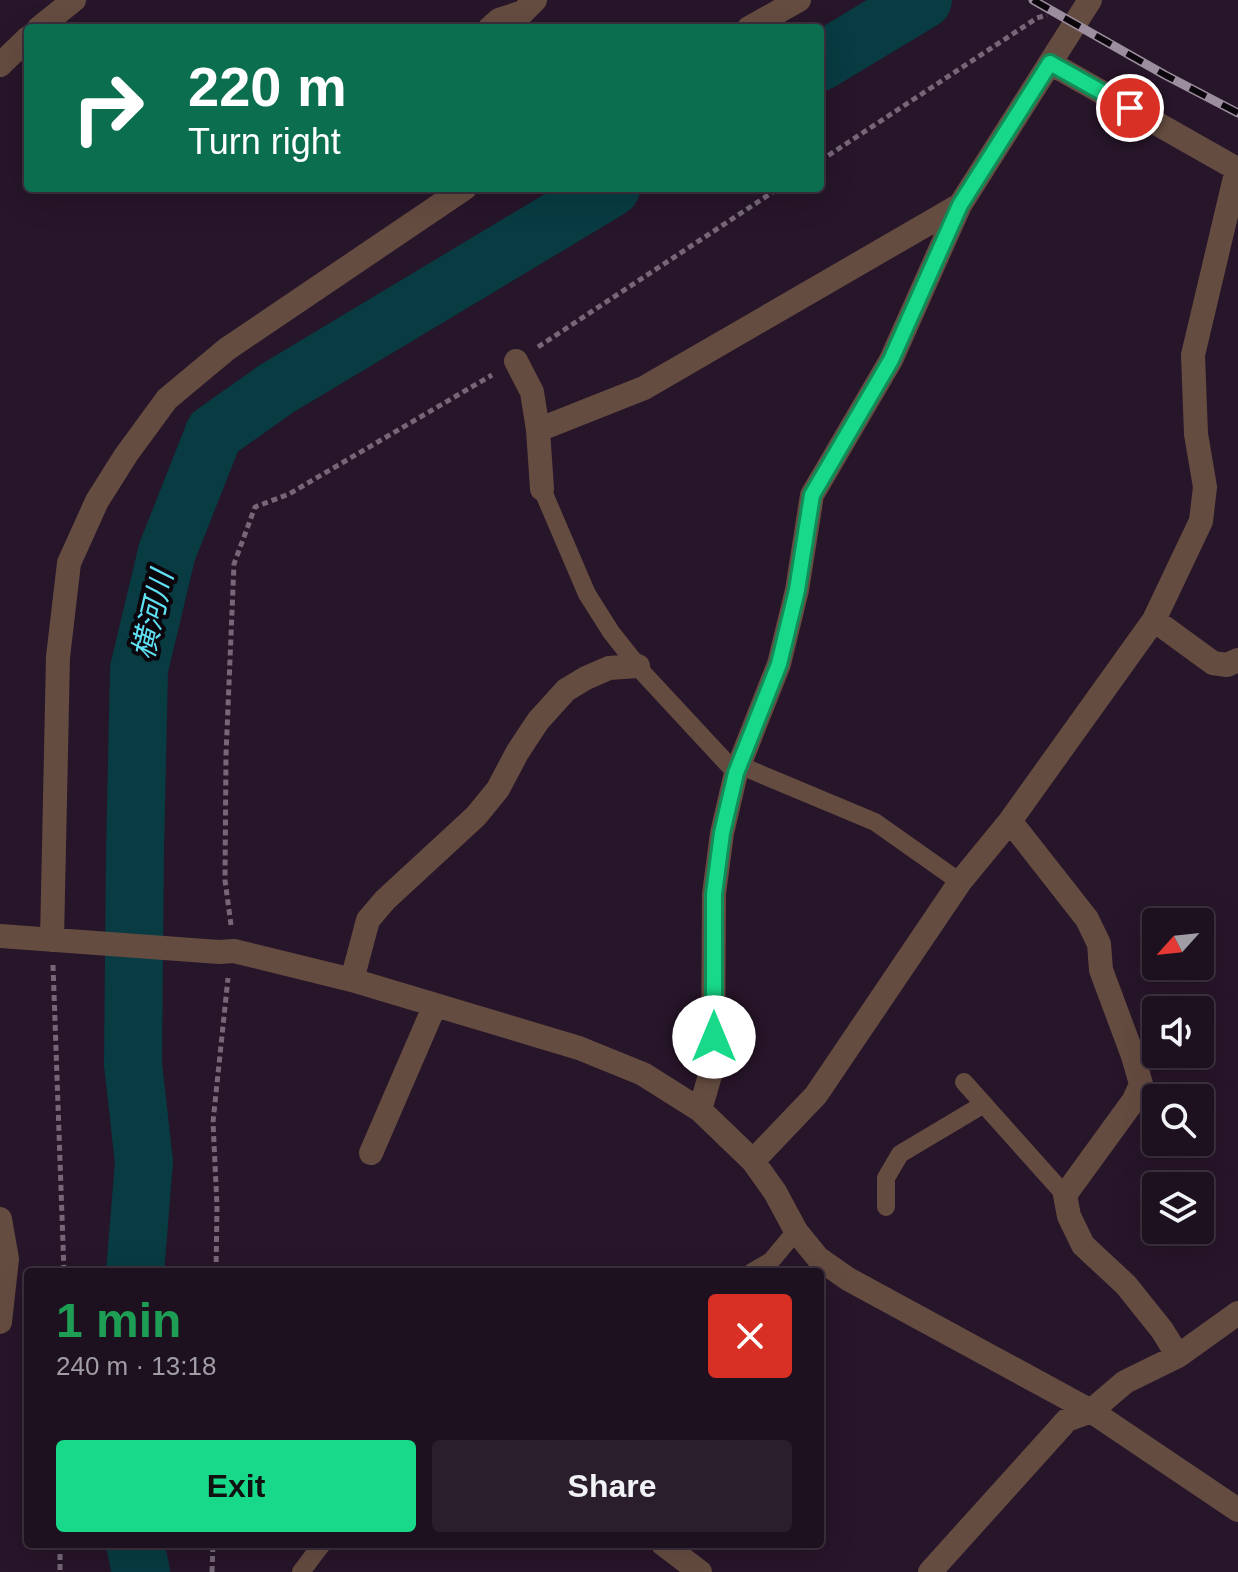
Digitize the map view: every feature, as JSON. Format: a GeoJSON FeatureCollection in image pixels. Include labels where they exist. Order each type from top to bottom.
{"type":"FeatureCollection","features":[{"type":"Feature","properties":{"kind":"street"},"geometry":{"type":"LineString","coordinates":[[44,24],[74,0]]}},
{"type":"Feature","properties":{"kind":"street"},"geometry":{"type":"LineString","coordinates":[[756,24],[799,0]]}},
{"type":"Feature","properties":{"kind":"street"},"geometry":{"type":"LineString","coordinates":[[700,1110],[713,1065],[714,894],[722,833],[737,769],[779,664],[797,590],[812,495],[891,360],[960,205],[1090,0]]}},
{"type":"Feature","properties":{"kind":"street"},"geometry":{"type":"LineString","coordinates":[[494,24],[527,13]]}},
{"type":"Feature","properties":{"kind":"street"},"geometry":{"type":"LineString","coordinates":[[0,65],[24,42]]}},
{"type":"Feature","properties":{"kind":"street"},"geometry":{"type":"LineString","coordinates":[[753,1161],[816,1095],[960,882],[1010,821],[1154,620],[1201,521],[1205,487],[1196,434],[1193,355],[1238,169],[1050,63]]}},
{"type":"Feature","properties":{"kind":"street"},"geometry":{"type":"LineString","coordinates":[[52,940],[58,657],[69,563],[97,501],[167,399],[227,349],[459,192]]}},
{"type":"Feature","properties":{"kind":"street"},"geometry":{"type":"LineString","coordinates":[[538,430],[644,388],[960,205]]}},
{"type":"Feature","properties":{"kind":"street"},"geometry":{"type":"LineString","coordinates":[[516,361],[532,392],[542,489]]}},
{"type":"Feature","properties":{"kind":"street"},"geometry":{"type":"LineString","coordinates":[[1154,620],[1213,663],[1227,665],[1238,660]]}},
{"type":"Feature","properties":{"kind":"street"},"geometry":{"type":"LineString","coordinates":[[352,980],[368,920],[385,900],[476,816],[498,789],[538,721],[566,690],[609,668],[638,666]]}},
{"type":"Feature","properties":{"kind":"street"},"geometry":{"type":"LineString","coordinates":[[1010,821],[1087,919],[1099,944],[1101,970],[1141,1084],[1134,1100],[1065,1195],[1069,1216],[1083,1245],[1126,1285],[1162,1330],[1178,1356]]}},
{"type":"Feature","properties":{"kind":"street"},"geometry":{"type":"LineString","coordinates":[[0,936],[227,952],[253,957],[352,980],[579,1048],[643,1074],[700,1110],[753,1161],[775,1192],[796,1231],[818,1258],[848,1279],[1091,1411],[1238,1510]]}},
{"type":"Feature","properties":{"kind":"street"},"geometry":{"type":"LineString","coordinates":[[371,1153],[435,1005]]}},
{"type":"Feature","properties":{"kind":"street"},"geometry":{"type":"LineString","coordinates":[[0,1219],[7,1259],[0,1322]]}},
{"type":"Feature","properties":{"kind":"street"},"geometry":{"type":"LineString","coordinates":[[930,1572],[1067,1420],[1091,1411],[1125,1382],[1178,1356],[1238,1313]]}},
{"type":"Feature","properties":{"kind":"street"},"geometry":{"type":"LineString","coordinates":[[668,1548],[700,1572]]}},
{"type":"Feature","properties":{"kind":"lane"},"geometry":{"type":"LineString","coordinates":[[542,489],[587,594],[611,632],[709,745],[737,769],[875,822],[960,882]]}},
{"type":"Feature","properties":{"kind":"lane"},"geometry":{"type":"LineString","coordinates":[[964,1082],[1065,1195]]}},
{"type":"Feature","properties":{"kind":"lane"},"geometry":{"type":"LineString","coordinates":[[886,1207],[886,1178],[900,1154],[984,1104]]}},
{"type":"Feature","properties":{"kind":"lane"},"geometry":{"type":"LineString","coordinates":[[759,1268],[771,1261],[796,1231]]}},
{"type":"Feature","properties":{"kind":"lane"},"geometry":{"type":"LineString","coordinates":[[301,1572],[319,1548]]}},
{"type":"Feature","properties":{"kind":"path"},"geometry":{"type":"LineString","coordinates":[[824,158],[1037,18],[1050,14]]}},
{"type":"Feature","properties":{"kind":"path"},"geometry":{"type":"LineString","coordinates":[[216,1268],[213,1122],[227,952],[226,755],[233,580],[234,564],[255,507],[289,494],[516,361],[773,192]]}},
{"type":"Feature","properties":{"kind":"path"},"geometry":{"type":"LineString","coordinates":[[52,940],[64,1268]]}},
{"type":"Feature","properties":{"kind":"path"},"geometry":{"type":"LineString","coordinates":[[60,1548],[60,1572]]}},
{"type":"Feature","properties":{"kind":"path"},"geometry":{"type":"LineString","coordinates":[[212,1572],[213,1548]]}},
{"type":"Feature","properties":{"kind":"waterway","name":"横河川"},"geometry":{"type":"LineString","coordinates":[[824,60],[923,0]]}},
{"type":"Feature","properties":{"kind":"waterway","name":"横河川"},"geometry":{"type":"LineString","coordinates":[[135,1268],[144,1162],[133,1064],[139,669],[167,552],[214,433],[276,389],[604,192]]}},
{"type":"Feature","properties":{"kind":"waterway","name":"横河川"},"geometry":{"type":"LineString","coordinates":[[136,1548],[141,1572]]}},
{"type":"Feature","properties":{"kind":"railway"},"geometry":{"type":"LineString","coordinates":[[1033,0],[1238,113]]}},
{"type":"Feature","properties":{"kind":"route"},"geometry":{"type":"LineString","coordinates":[[714,1037],[714,894],[722,833],[736,773],[779,664],[797,590],[812,495],[891,360],[960,205],[1050,63],[1130,108]]}}]}
